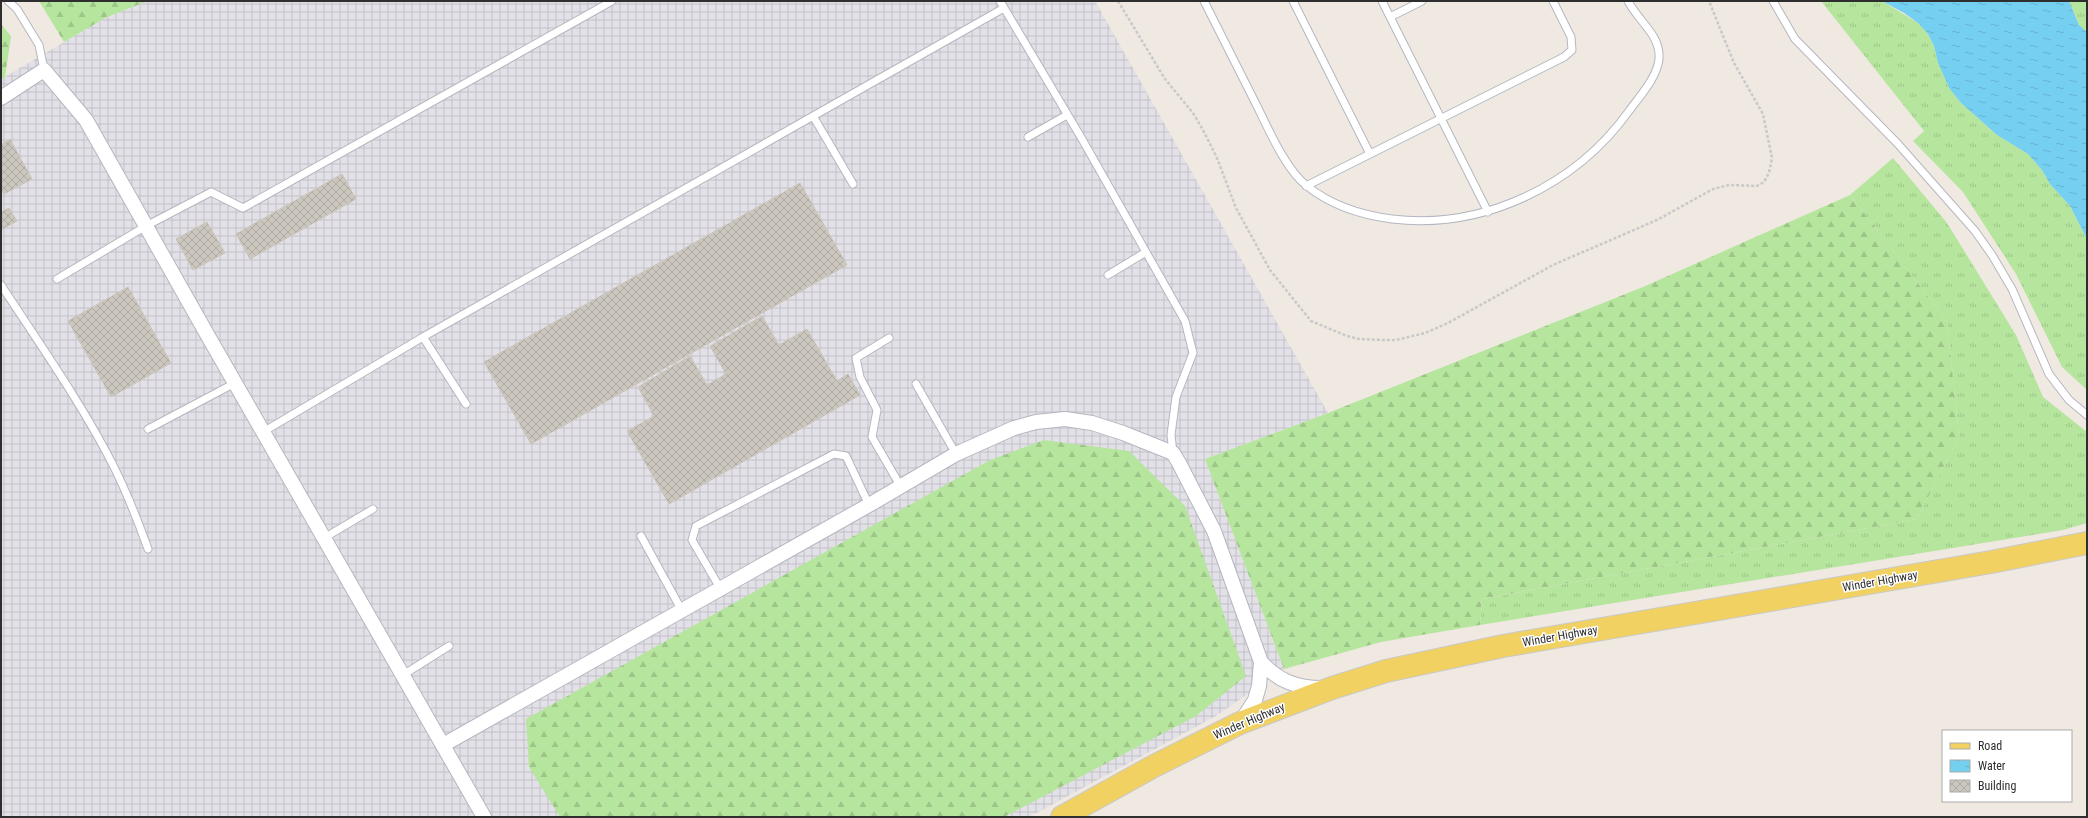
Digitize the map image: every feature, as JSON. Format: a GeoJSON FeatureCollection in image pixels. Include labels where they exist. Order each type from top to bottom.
{"type":"FeatureCollection","features":[{"type":"Feature","properties":{"kind":"main road","name":"Winder Highway"},"geometry":{"type":"LineString","coordinates":[[1062,817],[1154,766],[1240,723],[1332,688],[1386,672],[1503,646],[1991,562],[2086,542]]}},
{"type":"Feature","properties":{"kind":"street"},"geometry":{"type":"LineString","coordinates":[[1,98],[44,70],[86,120],[484,817]]}},
{"type":"Feature","properties":{"kind":"street"},"geometry":{"type":"LineString","coordinates":[[442,745],[681,609],[901,487],[956,454],[1014,428],[1036,422],[1065,419],[1092,423],[1123,433],[1173,453],[1214,531],[1261,662],[1272,674],[1295,685],[1309,688],[1332,688]]}},
{"type":"Feature","properties":{"kind":"street"},"geometry":{"type":"LineString","coordinates":[[1240,723],[1255,700],[1259,686],[1261,662]]}},
{"type":"Feature","properties":{"kind":"lane"},"geometry":{"type":"LineString","coordinates":[[8,1],[17,8],[39,45],[44,70]]}},
{"type":"Feature","properties":{"kind":"lane"},"geometry":{"type":"LineString","coordinates":[[57,279],[146,226],[212,192],[244,208],[612,1]]}},
{"type":"Feature","properties":{"kind":"lane"},"geometry":{"type":"LineString","coordinates":[[1204,1],[1278,149],[1306,186],[1344,209],[1375,217],[1435,221],[1488,212],[1524,198],[1553,183],[1577,166],[1600,146],[1621,123],[1654,74],[1658,60],[1657,44],[1650,31],[1632,10],[1628,1]]}},
{"type":"Feature","properties":{"kind":"lane"},"geometry":{"type":"LineString","coordinates":[[1293,1],[1370,154]]}},
{"type":"Feature","properties":{"kind":"lane"},"geometry":{"type":"LineString","coordinates":[[1382,1],[1488,212]]}},
{"type":"Feature","properties":{"kind":"lane"},"geometry":{"type":"LineString","coordinates":[[1390,17],[1422,1]]}},
{"type":"Feature","properties":{"kind":"lane"},"geometry":{"type":"LineString","coordinates":[[1306,186],[1441,120],[1564,57],[1572,50],[1571,37],[1553,1]]}},
{"type":"Feature","properties":{"kind":"lane"},"geometry":{"type":"LineString","coordinates":[[1773,1],[1796,39],[1898,144],[1975,231],[1992,255],[2012,289],[2049,374],[2069,400],[2087,415]]}},
{"type":"Feature","properties":{"kind":"lane"},"geometry":{"type":"LineString","coordinates":[[263,432],[423,337],[812,116],[1002,4],[1185,322],[1193,353],[1176,397],[1171,435],[1173,453]]}},
{"type":"Feature","properties":{"kind":"lane"},"geometry":{"type":"LineString","coordinates":[[1028,137],[1067,115]]}},
{"type":"Feature","properties":{"kind":"lane"},"geometry":{"type":"LineString","coordinates":[[812,116],[853,184]]}},
{"type":"Feature","properties":{"kind":"lane"},"geometry":{"type":"LineString","coordinates":[[1108,275],[1146,252]]}},
{"type":"Feature","properties":{"kind":"lane"},"geometry":{"type":"LineString","coordinates":[[1,285],[66,386],[113,465],[135,513],[148,549]]}},
{"type":"Feature","properties":{"kind":"lane"},"geometry":{"type":"LineString","coordinates":[[423,337],[466,404]]}},
{"type":"Feature","properties":{"kind":"lane"},"geometry":{"type":"LineString","coordinates":[[889,338],[856,358],[860,377],[877,410],[872,437],[901,487]]}},
{"type":"Feature","properties":{"kind":"lane"},"geometry":{"type":"LineString","coordinates":[[148,429],[235,383]]}},
{"type":"Feature","properties":{"kind":"lane"},"geometry":{"type":"LineString","coordinates":[[916,384],[956,454]]}},
{"type":"Feature","properties":{"kind":"lane"},"geometry":{"type":"LineString","coordinates":[[720,588],[692,540],[696,526],[834,454],[846,456],[869,505]]}},
{"type":"Feature","properties":{"kind":"lane"},"geometry":{"type":"LineString","coordinates":[[324,538],[373,509]]}},
{"type":"Feature","properties":{"kind":"lane"},"geometry":{"type":"LineString","coordinates":[[641,536],[681,609]]}},
{"type":"Feature","properties":{"kind":"lane"},"geometry":{"type":"LineString","coordinates":[[403,675],[449,646]]}},
{"type":"Feature","properties":{"kind":"path"},"geometry":{"type":"LineString","coordinates":[[1118,1],[1165,79],[1193,113],[1203,130],[1217,158],[1236,208],[1270,270],[1311,321],[1347,336],[1360,339],[1396,340],[1425,333],[1448,323],[1553,265],[1657,220],[1713,189],[1729,185],[1757,186],[1764,182],[1769,173],[1772,158],[1763,114],[1734,63],[1709,1]]}},
{"type":"Feature","properties":{"kind":"shaded area"},"geometry":{"type":"Polygon","coordinates":[[[148,1],[1095,1],[1328,413],[1205,459],[1284,669],[1216,716],[1029,817],[1,817],[1,79],[107,17],[148,1]]]}},
{"type":"Feature","properties":{"kind":"green space"},"geometry":{"type":"Polygon","coordinates":[[[39,1],[148,1],[107,17],[64,42],[39,1]]]}},
{"type":"Feature","properties":{"kind":"green space"},"geometry":{"type":"Polygon","coordinates":[[[1821,1],[1882,1],[1918,23],[1928,34],[1934,46],[1938,63],[1949,88],[1961,103],[1997,135],[2028,154],[2042,170],[2050,184],[2070,206],[2087,239],[2087,390],[2062,367],[2016,274],[1963,192],[1913,141],[1924,131],[1821,1]]]}},
{"type":"Feature","properties":{"kind":"green space"},"geometry":{"type":"Polygon","coordinates":[[[2069,1],[2087,1],[2087,32],[2079,25],[2069,1]]]}},
{"type":"Feature","properties":{"kind":"green space"},"geometry":{"type":"Polygon","coordinates":[[[1,24],[11,36],[5,77],[1,79],[1,24]]]}},
{"type":"Feature","properties":{"kind":"green space"},"geometry":{"type":"Polygon","coordinates":[[[1893,158],[1947,223],[2016,335],[2043,397],[2087,432],[2087,523],[2063,530],[1480,625],[1482,599],[1917,519],[1959,436],[1947,321],[1850,195],[1893,158]]]}},
{"type":"Feature","properties":{"kind":"green space"},"geometry":{"type":"Polygon","coordinates":[[[1850,195],[1947,321],[1959,436],[1917,519],[1482,599],[1480,625],[1381,642],[1284,669],[1205,459],[1328,413],[1643,287],[1850,195]]]}},
{"type":"Feature","properties":{"kind":"green space"},"geometry":{"type":"Polygon","coordinates":[[[1044,440],[1129,451],[1185,506],[1246,676],[1196,716],[1004,817],[560,817],[529,767],[526,719],[990,460],[1044,440]]]}},
{"type":"Feature","properties":{"kind":"water"},"geometry":{"type":"Polygon","coordinates":[[[1882,1],[2069,1],[2079,25],[2087,32],[2087,239],[2070,206],[2050,184],[2042,170],[2028,154],[1997,135],[1961,103],[1949,88],[1938,63],[1934,46],[1928,34],[1918,23],[1904,13],[1882,1]]]}},
{"type":"Feature","properties":{"kind":"building"},"geometry":{"type":"Polygon","coordinates":[[[10,139],[32,179],[4,194],[1,190],[1,145],[10,139]]]}},
{"type":"Feature","properties":{"kind":"building"},"geometry":{"type":"Polygon","coordinates":[[[342,174],[356,199],[250,259],[236,234],[342,174]]]}},
{"type":"Feature","properties":{"kind":"building"},"geometry":{"type":"Polygon","coordinates":[[[800,183],[847,265],[531,444],[484,362],[800,183]]]}},
{"type":"Feature","properties":{"kind":"building"},"geometry":{"type":"Polygon","coordinates":[[[9,208],[17,221],[1,230],[1,212],[9,208]]]}},
{"type":"Feature","properties":{"kind":"building"},"geometry":{"type":"Polygon","coordinates":[[[207,222],[225,253],[193,270],[176,239],[207,222]]]}},
{"type":"Feature","properties":{"kind":"building"},"geometry":{"type":"Polygon","coordinates":[[[128,287],[171,363],[111,397],[68,321],[128,287]]]}},
{"type":"Feature","properties":{"kind":"building"},"geometry":{"type":"Polygon","coordinates":[[[762,316],[779,345],[807,329],[837,381],[848,374],[860,395],[669,504],[627,431],[654,416],[638,387],[690,356],[707,385],[726,374],[710,346],[762,316]]]}}]}
